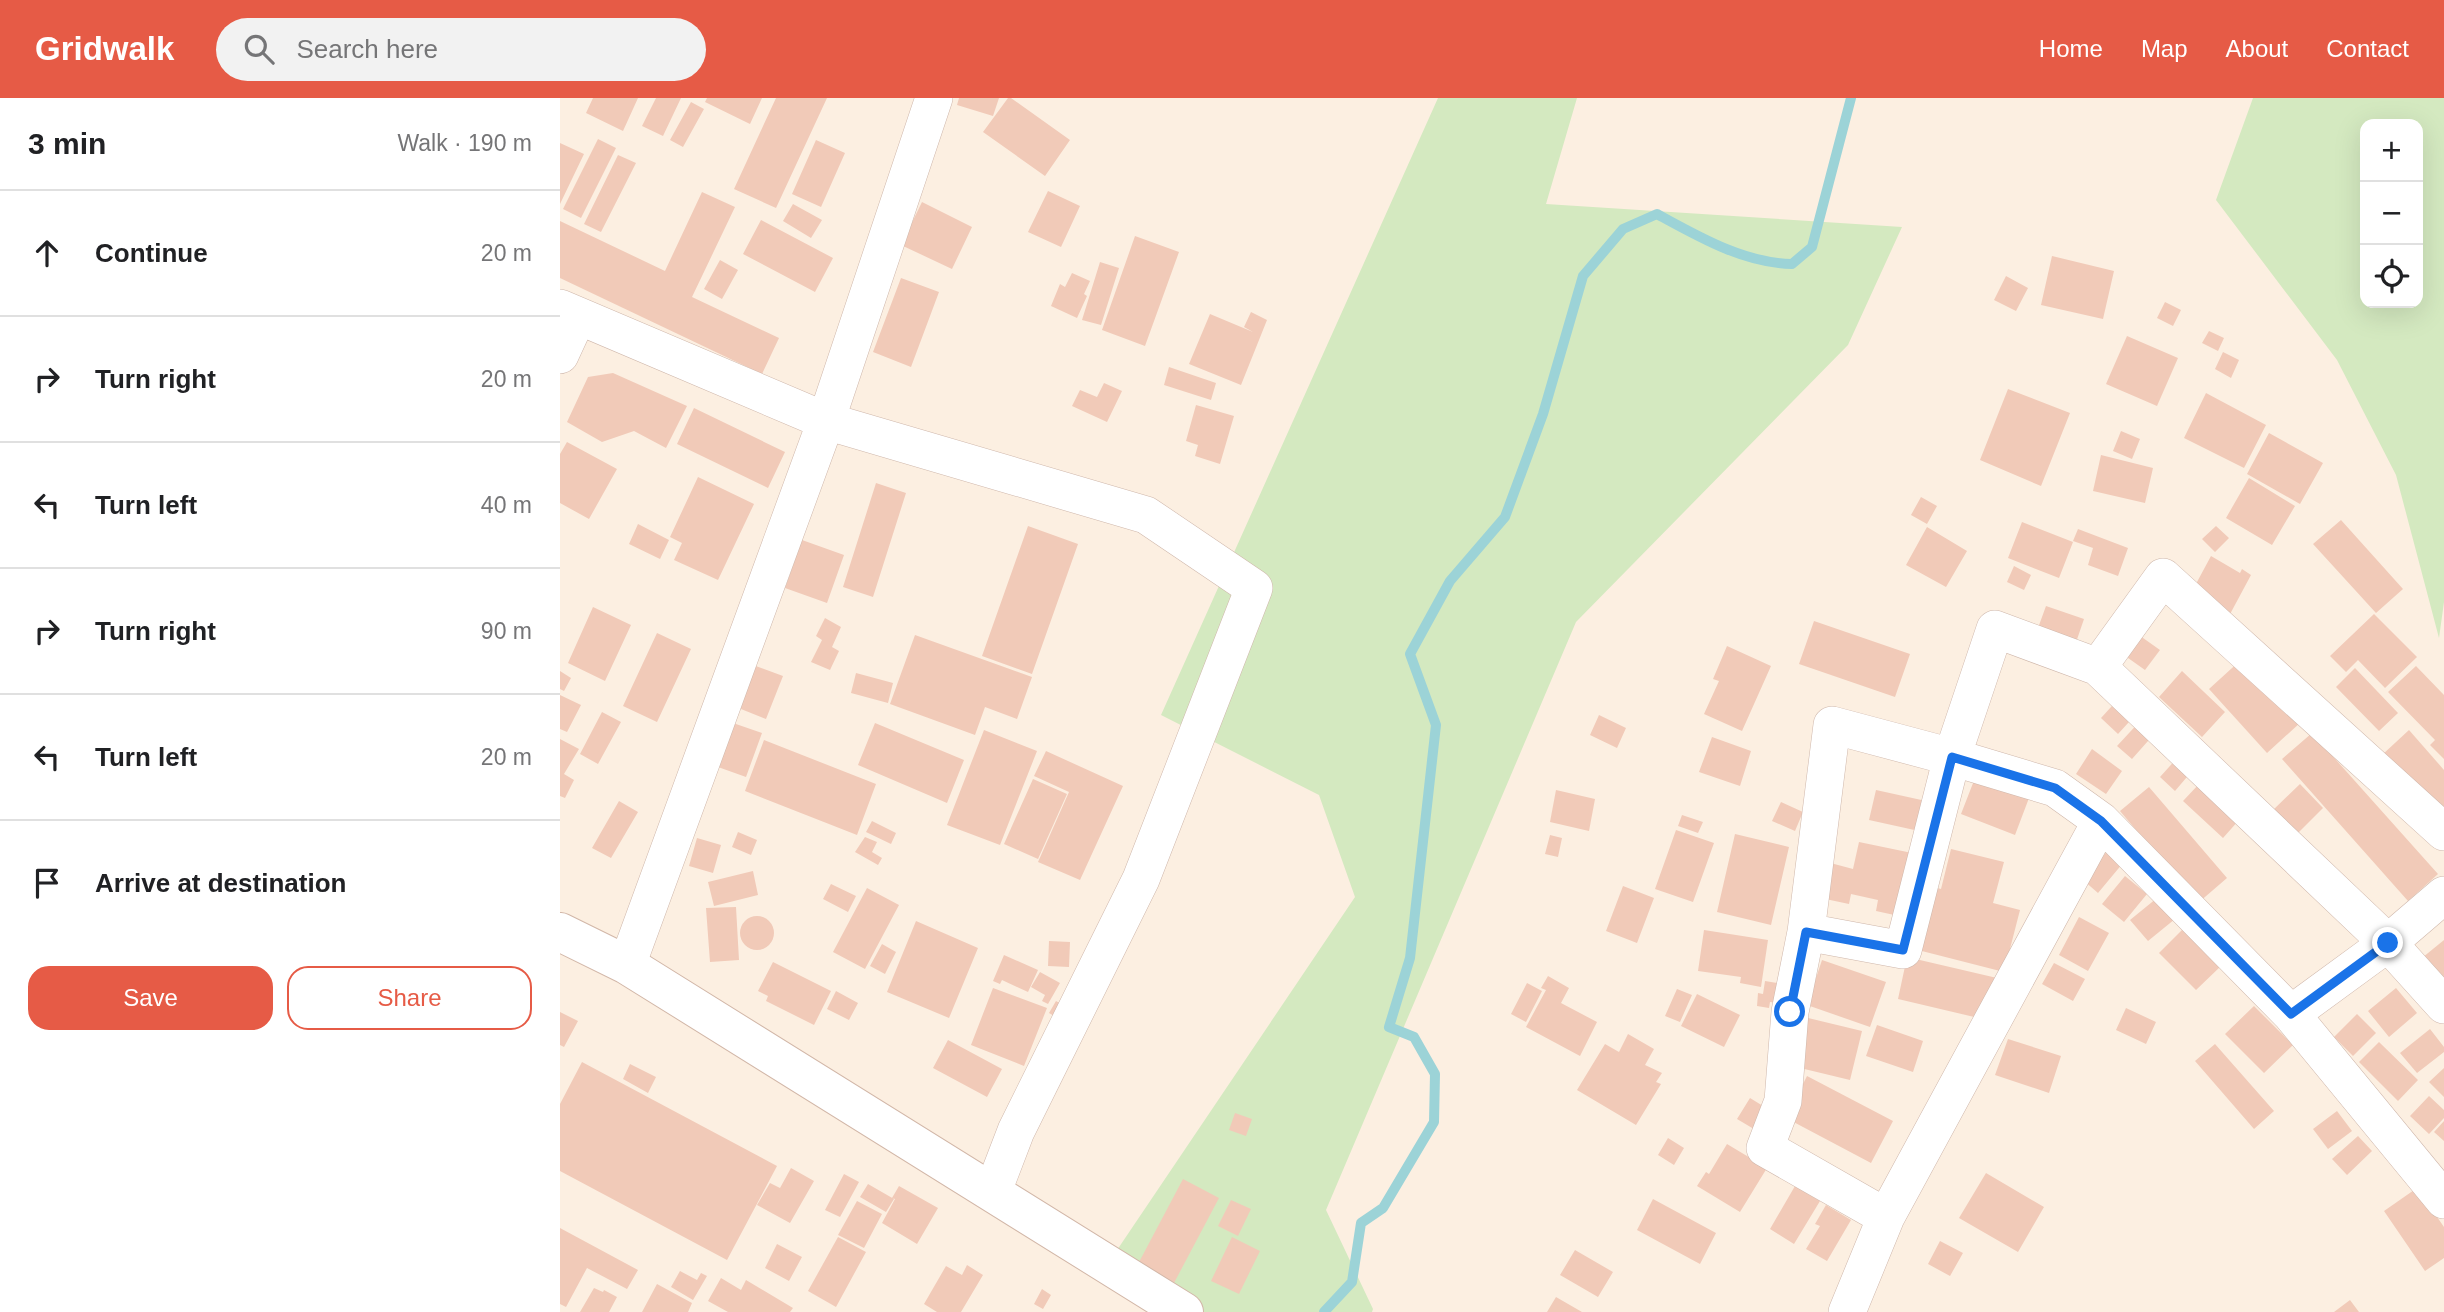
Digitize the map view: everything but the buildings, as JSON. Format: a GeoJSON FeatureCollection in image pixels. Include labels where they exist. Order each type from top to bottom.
{"type":"FeatureCollection","features":[{"type":"Feature","properties":{"kind":"street"},"geometry":{"type":"LineString","coordinates":[[627,965],[826,421],[934,98]]}},
{"type":"Feature","properties":{"kind":"street"},"geometry":{"type":"LineString","coordinates":[[560,355],[569,312],[826,421],[1146,515],[1254,588],[1141,879],[1016,1131],[993,1191]]}},
{"type":"Feature","properties":{"kind":"street"},"geometry":{"type":"LineString","coordinates":[[2098,667],[2163,577],[2444,832]]}},
{"type":"Feature","properties":{"kind":"street"},"geometry":{"type":"LineString","coordinates":[[1806,932],[1903,950],[1952,757],[1994,629],[2098,667],[2388,943],[2444,1005]]}},
{"type":"Feature","properties":{"kind":"street"},"geometry":{"type":"LineString","coordinates":[[1886,1217],[1765,1148],[1783,1101],[1790,1012],[1806,932],[1832,724],[2055,788],[2101,821],[2291,1014],[2444,1200]]}},
{"type":"Feature","properties":{"kind":"street"},"geometry":{"type":"LineString","coordinates":[[1847,1312],[1886,1217],[2101,821]]}},
{"type":"Feature","properties":{"kind":"street"},"geometry":{"type":"LineString","coordinates":[[2291,1014],[2388,943],[2444,895]]}},
{"type":"Feature","properties":{"kind":"street"},"geometry":{"type":"LineString","coordinates":[[560,932],[627,965],[1184,1312]]}},
{"type":"Feature","properties":{"kind":"green space"},"geometry":{"type":"Polygon","coordinates":[[[1438,98],[1577,98],[1546,204],[1902,227],[1848,345],[1576,622],[1326,1210],[1373,1309],[1372,1312],[1200,1312],[1111,1259],[1355,897],[1319,795],[1161,715],[1438,98]]]}},
{"type":"Feature","properties":{"kind":"green space"},"geometry":{"type":"Polygon","coordinates":[[[2253,98],[2444,98],[2444,602],[2439,638],[2396,475],[2337,360],[2216,200],[2253,98]]]}},
{"type":"Feature","properties":{"kind":"waterway"},"geometry":{"type":"LineString","coordinates":[[1324,1312],[1352,1282],[1361,1223],[1383,1208],[1434,1122],[1435,1074],[1414,1037],[1389,1027],[1410,958],[1436,725],[1410,654],[1450,581],[1505,517],[1543,414],[1583,276],[1623,229],[1657,214],[1739,254],[1774,263],[1792,264],[1812,247],[1851,98]]}},
{"type":"Feature","properties":{"kind":"route"},"geometry":{"type":"LineString","coordinates":[[1790,1012],[1806,932],[1903,950],[1952,757],[2055,788],[2101,821],[2291,1014],[2388,943]]}}]}
